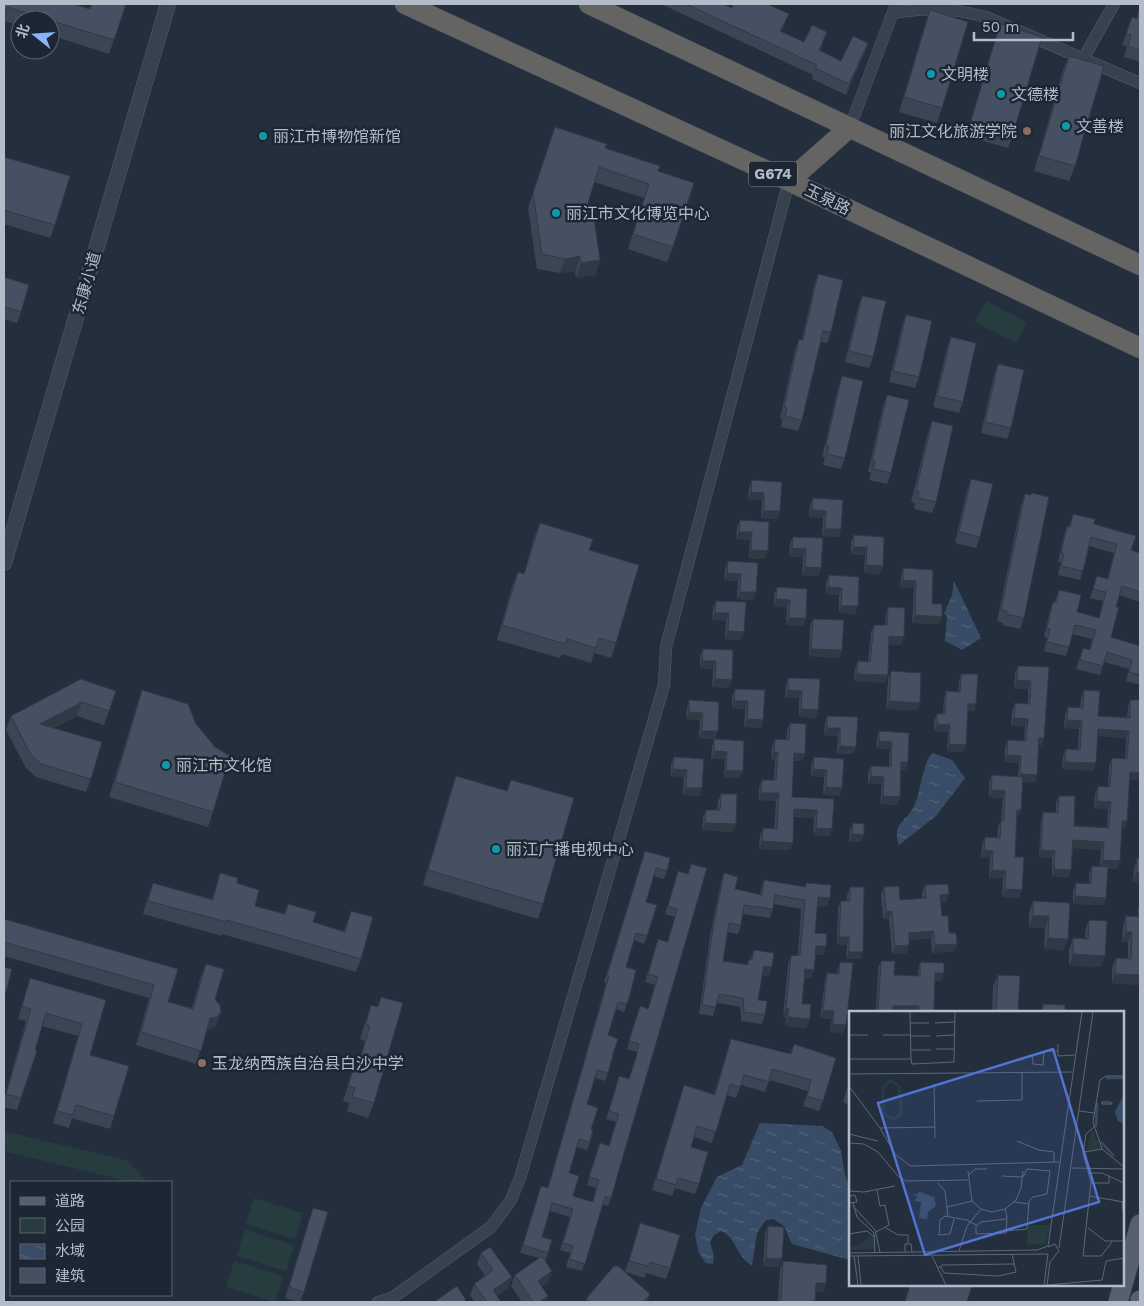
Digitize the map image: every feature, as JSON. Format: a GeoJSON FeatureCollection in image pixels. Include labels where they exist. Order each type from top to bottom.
{"type":"FeatureCollection","features":[{"type":"Feature","properties":{"kind":"highway","name":"玉泉路"},"geometry":{"type":"LineString","coordinates":[[405,4],[789,181],[1140,348]]}},
{"type":"Feature","properties":{"kind":"highway"},"geometry":{"type":"LineString","coordinates":[[589,4],[1140,265]]}},
{"type":"Feature","properties":{"kind":"highway"},"geometry":{"type":"LineString","coordinates":[[789,181],[850,127]]}},
{"type":"Feature","properties":{"kind":"main road"},"geometry":{"type":"LineString","coordinates":[[1124,1281],[1140,1224]]}},
{"type":"Feature","properties":{"kind":"main road"},"geometry":{"type":"LineString","coordinates":[[1118,1302],[1123,1286]]}},
{"type":"Feature","properties":{"kind":"street","name":"东康小道"},"geometry":{"type":"LineString","coordinates":[[4,563],[168,4]]}},
{"type":"Feature","properties":{"kind":"street"},"geometry":{"type":"LineString","coordinates":[[1083,59],[1114,4]]}},
{"type":"Feature","properties":{"kind":"street"},"geometry":{"type":"LineString","coordinates":[[850,127],[895,8],[963,11],[986,17],[1140,83]]}},
{"type":"Feature","properties":{"kind":"street"},"geometry":{"type":"LineString","coordinates":[[378,1302],[392,1298],[491,1227],[505,1210],[516,1190],[664,685],[666,647],[789,181]]}},
{"type":"Feature","properties":{"kind":"green space"},"geometry":{"type":"Polygon","coordinates":[[[986,301],[1027,322],[1016,343],[975,322],[986,301]]]}},
{"type":"Feature","properties":{"kind":"green space"},"geometry":{"type":"Polygon","coordinates":[[[4,1131],[128,1161],[146,1181],[121,1181],[4,1151],[4,1131]]]}},
{"type":"Feature","properties":{"kind":"green space"},"geometry":{"type":"Polygon","coordinates":[[[254,1198],[303,1213],[295,1239],[246,1224],[254,1198]]]}},
{"type":"Feature","properties":{"kind":"green space"},"geometry":{"type":"Polygon","coordinates":[[[245,1230],[294,1245],[286,1271],[237,1256],[245,1230]]]}},
{"type":"Feature","properties":{"kind":"green space"},"geometry":{"type":"Polygon","coordinates":[[[234,1261],[283,1276],[275,1302],[226,1287],[234,1261]]]}},
{"type":"Feature","properties":{"kind":"water"},"geometry":{"type":"Polygon","coordinates":[[[954,581],[981,638],[962,650],[945,641],[947,616],[944,614],[952,595],[954,581]]]}},
{"type":"Feature","properties":{"kind":"water"},"geometry":{"type":"Polygon","coordinates":[[[933,753],[952,760],[965,778],[936,816],[899,845],[897,831],[915,804],[927,762],[933,753]]]}},
{"type":"Feature","properties":{"kind":"water"},"geometry":{"type":"Polygon","coordinates":[[[760,1123],[822,1126],[832,1132],[841,1151],[849,1186],[849,1260],[792,1244],[784,1226],[773,1219],[766,1220],[757,1233],[752,1265],[743,1258],[730,1238],[721,1231],[714,1235],[710,1242],[714,1256],[713,1264],[706,1263],[699,1253],[695,1235],[701,1208],[717,1177],[742,1165],[760,1123]]]}},
{"type":"Feature","properties":{"kind":"building"},"geometry":{"type":"Polygon","coordinates":[[[4,4],[73,4],[90,9],[92,4],[126,4],[114,40],[60,23],[60,10],[17,10],[7,7],[4,18],[4,4]]]}},
{"type":"Feature","properties":{"kind":"building"},"geometry":{"type":"Polygon","coordinates":[[[686,4],[723,4],[732,8],[733,4],[767,4],[789,14],[780,31],[804,42],[812,25],[827,32],[819,50],[841,61],[853,36],[868,43],[849,84],[815,68],[817,65],[686,4]]]}},
{"type":"Feature","properties":{"kind":"building"},"geometry":{"type":"Polygon","coordinates":[[[1139,9],[1140,50],[1128,46],[1131,35],[1126,34],[1132,17],[1137,19],[1139,9]]]}},
{"type":"Feature","properties":{"kind":"building","name":"文明楼"},"geometry":{"type":"Polygon","coordinates":[[[930,10],[968,22],[942,108],[904,97],[930,10]]]}},
{"type":"Feature","properties":{"kind":"building","name":"文德楼"},"geometry":{"type":"Polygon","coordinates":[[[1000,24],[1042,37],[1013,134],[971,121],[1000,24]]]}},
{"type":"Feature","properties":{"kind":"building","name":"文善楼"},"geometry":{"type":"Polygon","coordinates":[[[1069,56],[1104,66],[1075,166],[1039,156],[1069,56]]]}},
{"type":"Feature","properties":{"kind":"building","name":"丽江市文化博览中心"},"geometry":{"type":"Polygon","coordinates":[[[555,127],[607,144],[605,148],[660,166],[658,171],[694,183],[673,247],[633,234],[649,184],[599,167],[588,203],[593,210],[600,260],[581,263],[580,256],[565,259],[542,254],[533,193],[555,127]]]}},
{"type":"Feature","properties":{"kind":"building"},"geometry":{"type":"Polygon","coordinates":[[[4,157],[70,176],[55,225],[4,210],[4,157]]]}},
{"type":"Feature","properties":{"kind":"building"},"geometry":{"type":"Polygon","coordinates":[[[818,274],[843,280],[831,332],[823,331],[802,420],[785,416],[787,408],[784,407],[799,339],[803,340],[818,274]]]}},
{"type":"Feature","properties":{"kind":"building"},"geometry":{"type":"Polygon","coordinates":[[[4,277],[29,285],[21,312],[4,307],[4,277]]]}},
{"type":"Feature","properties":{"kind":"building"},"geometry":{"type":"Polygon","coordinates":[[[862,296],[886,301],[873,357],[849,351],[862,296]]]}},
{"type":"Feature","properties":{"kind":"building"},"geometry":{"type":"Polygon","coordinates":[[[906,315],[932,321],[919,377],[893,371],[906,315]]]}},
{"type":"Feature","properties":{"kind":"building"},"geometry":{"type":"Polygon","coordinates":[[[951,337],[976,343],[963,402],[937,396],[951,337]]]}},
{"type":"Feature","properties":{"kind":"building"},"geometry":{"type":"Polygon","coordinates":[[[998,364],[1024,370],[1011,428],[985,422],[998,364]]]}},
{"type":"Feature","properties":{"kind":"building"},"geometry":{"type":"Polygon","coordinates":[[[842,376],[863,381],[845,458],[827,454],[829,446],[826,445],[842,376]]]}},
{"type":"Feature","properties":{"kind":"building"},"geometry":{"type":"Polygon","coordinates":[[[887,395],[909,400],[891,473],[873,469],[875,462],[872,461],[887,395]]]}},
{"type":"Feature","properties":{"kind":"building"},"geometry":{"type":"Polygon","coordinates":[[[932,421],[953,426],[936,502],[918,498],[919,492],[916,491],[932,421]]]}},
{"type":"Feature","properties":{"kind":"building"},"geometry":{"type":"Polygon","coordinates":[[[971,479],[993,484],[980,537],[959,532],[971,479]]]}},
{"type":"Feature","properties":{"kind":"building"},"geometry":{"type":"Polygon","coordinates":[[[752,480],[782,482],[780,511],[764,511],[764,493],[751,492],[752,480]]]}},
{"type":"Feature","properties":{"kind":"building"},"geometry":{"type":"Polygon","coordinates":[[[1032,493],[1049,497],[1024,618],[1006,614],[1007,611],[1001,610],[1025,494],[1031,495],[1032,493]]]}},
{"type":"Feature","properties":{"kind":"building"},"geometry":{"type":"Polygon","coordinates":[[[813,498],[843,500],[841,529],[825,529],[826,511],[812,510],[813,498]]]}},
{"type":"Feature","properties":{"kind":"building"},"geometry":{"type":"Polygon","coordinates":[[[1073,514],[1095,519],[1094,524],[1136,536],[1131,550],[1140,553],[1140,592],[1122,586],[1111,637],[1140,646],[1140,675],[1129,672],[1132,660],[1107,652],[1103,666],[1080,660],[1083,648],[1090,650],[1096,630],[1075,625],[1069,647],[1047,642],[1050,629],[1047,628],[1053,602],[1056,602],[1059,590],[1081,595],[1077,612],[1099,618],[1106,592],[1093,589],[1097,576],[1108,579],[1117,544],[1091,537],[1083,571],[1061,566],[1064,554],[1061,553],[1067,526],[1070,527],[1073,514]]]}},
{"type":"Feature","properties":{"kind":"building"},"geometry":{"type":"Polygon","coordinates":[[[740,520],[769,522],[768,551],[751,550],[752,532],[739,532],[740,520]]]}},
{"type":"Feature","properties":{"kind":"building"},"geometry":{"type":"Polygon","coordinates":[[[540,523],[593,539],[589,550],[639,565],[616,643],[599,638],[596,648],[567,639],[565,644],[502,625],[518,572],[524,574],[540,523]]]}},
{"type":"Feature","properties":{"kind":"building"},"geometry":{"type":"Polygon","coordinates":[[[854,535],[884,537],[883,566],[866,565],[867,547],[854,547],[854,535]]]}},
{"type":"Feature","properties":{"kind":"building"},"geometry":{"type":"Polygon","coordinates":[[[793,537],[823,538],[821,568],[805,567],[806,549],[792,548],[793,537]]]}},
{"type":"Feature","properties":{"kind":"building"},"geometry":{"type":"Polygon","coordinates":[[[728,561],[758,563],[756,592],[740,592],[741,574],[727,573],[728,561]]]}},
{"type":"Feature","properties":{"kind":"building"},"geometry":{"type":"Polygon","coordinates":[[[903,568],[933,570],[932,604],[942,604],[942,617],[915,615],[916,581],[903,580],[903,568]]]}},
{"type":"Feature","properties":{"kind":"building"},"geometry":{"type":"Polygon","coordinates":[[[829,575],[859,577],[858,606],[841,606],[842,588],[828,587],[829,575]]]}},
{"type":"Feature","properties":{"kind":"building"},"geometry":{"type":"Polygon","coordinates":[[[777,587],[807,589],[806,618],[789,618],[790,600],[776,599],[777,587]]]}},
{"type":"Feature","properties":{"kind":"building"},"geometry":{"type":"Polygon","coordinates":[[[716,601],[746,602],[744,632],[728,631],[729,613],[715,613],[716,601]]]}},
{"type":"Feature","properties":{"kind":"building"},"geometry":{"type":"Polygon","coordinates":[[[888,607],[905,608],[904,637],[889,636],[888,675],[857,674],[858,661],[870,662],[874,625],[887,625],[888,607]]]}},
{"type":"Feature","properties":{"kind":"building"},"geometry":{"type":"Polygon","coordinates":[[[813,619],[844,620],[842,650],[811,649],[813,619]]]}},
{"type":"Feature","properties":{"kind":"building"},"geometry":{"type":"Polygon","coordinates":[[[703,649],[733,650],[732,680],[715,679],[716,661],[702,661],[703,649]]]}},
{"type":"Feature","properties":{"kind":"building"},"geometry":{"type":"Polygon","coordinates":[[[1018,666],[1049,667],[1044,738],[1039,738],[1037,775],[1020,774],[1021,756],[1007,755],[1008,740],[1026,741],[1028,719],[1014,718],[1015,703],[1030,704],[1031,681],[1017,680],[1018,666]]]}},
{"type":"Feature","properties":{"kind":"building"},"geometry":{"type":"Polygon","coordinates":[[[891,671],[921,673],[920,703],[889,701],[891,671]]]}},
{"type":"Feature","properties":{"kind":"building"},"geometry":{"type":"Polygon","coordinates":[[[961,674],[978,674],[976,704],[968,704],[966,745],[949,744],[950,725],[937,724],[937,714],[945,714],[946,691],[960,692],[961,674]]]}},
{"type":"Feature","properties":{"kind":"building"},"geometry":{"type":"Polygon","coordinates":[[[788,678],[820,679],[818,710],[801,709],[802,691],[788,690],[788,678]]]}},
{"type":"Feature","properties":{"kind":"building"},"geometry":{"type":"Polygon","coordinates":[[[81,679],[116,691],[109,711],[82,702],[40,724],[102,742],[91,779],[41,764],[31,755],[11,716],[81,679]]]}},
{"type":"Feature","properties":{"kind":"building"},"geometry":{"type":"Polygon","coordinates":[[[735,689],[765,690],[763,720],[747,719],[748,701],[734,701],[735,689]]]}},
{"type":"Feature","properties":{"kind":"building","name":"丽江市文化馆"},"geometry":{"type":"Polygon","coordinates":[[[142,690],[188,704],[196,724],[215,747],[230,756],[213,812],[115,782],[142,690]]]}},
{"type":"Feature","properties":{"kind":"building"},"geometry":{"type":"Polygon","coordinates":[[[1084,690],[1100,691],[1098,716],[1130,718],[1130,700],[1140,700],[1140,773],[1130,772],[1127,821],[1122,821],[1120,861],[1103,860],[1104,842],[1073,840],[1071,870],[1054,869],[1055,851],[1041,850],[1043,812],[1058,813],[1059,796],[1075,796],[1074,826],[1109,828],[1111,802],[1097,801],[1098,786],[1110,787],[1112,758],[1127,759],[1129,731],[1098,729],[1096,763],[1065,762],[1066,749],[1080,750],[1082,721],[1067,720],[1068,707],[1083,708],[1084,690]]]}},
{"type":"Feature","properties":{"kind":"building"},"geometry":{"type":"Polygon","coordinates":[[[689,700],[719,702],[718,731],[702,731],[703,713],[689,712],[689,700]]]}},
{"type":"Feature","properties":{"kind":"building"},"geometry":{"type":"Polygon","coordinates":[[[827,716],[858,717],[856,747],[840,746],[840,728],[827,728],[827,716]]]}},
{"type":"Feature","properties":{"kind":"building"},"geometry":{"type":"Polygon","coordinates":[[[790,723],[806,724],[805,754],[794,753],[792,797],[834,799],[832,829],[816,828],[817,810],[794,809],[793,843],[762,841],[763,828],[777,829],[779,793],[761,793],[762,780],[776,780],[778,752],[774,752],[775,739],[789,740],[790,723]]]}},
{"type":"Feature","properties":{"kind":"building"},"geometry":{"type":"Polygon","coordinates":[[[879,731],[909,733],[908,762],[901,762],[900,797],[883,796],[884,777],[871,776],[871,766],[891,767],[892,742],[879,741],[879,731]]]}},
{"type":"Feature","properties":{"kind":"building"},"geometry":{"type":"Polygon","coordinates":[[[714,739],[744,741],[743,771],[726,770],[727,752],[714,751],[714,739]]]}},
{"type":"Feature","properties":{"kind":"building"},"geometry":{"type":"Polygon","coordinates":[[[674,757],[704,759],[702,788],[686,788],[687,770],[673,769],[674,757]]]}},
{"type":"Feature","properties":{"kind":"building"},"geometry":{"type":"Polygon","coordinates":[[[814,757],[844,759],[842,788],[826,787],[827,770],[813,769],[814,757]]]}},
{"type":"Feature","properties":{"kind":"building"},"geometry":{"type":"Polygon","coordinates":[[[992,775],[1023,777],[1021,810],[1017,810],[1015,857],[1024,857],[1022,890],[1005,889],[1006,871],[992,870],[993,851],[984,850],[985,837],[1000,838],[1001,820],[1004,820],[1005,791],[991,790],[992,775]]]}},
{"type":"Feature","properties":{"kind":"building","name":"丽江广播电视中心"},"geometry":{"type":"Polygon","coordinates":[[[456,776],[507,791],[511,780],[574,798],[543,904],[428,870],[456,776]]]}},
{"type":"Feature","properties":{"kind":"building"},"geometry":{"type":"Polygon","coordinates":[[[721,794],[737,794],[736,824],[705,823],[706,810],[720,810],[721,794]]]}},
{"type":"Feature","properties":{"kind":"building"},"geometry":{"type":"Polygon","coordinates":[[[853,823],[864,824],[864,835],[852,834],[853,823]]]}},
{"type":"Feature","properties":{"kind":"building"},"geometry":{"type":"Polygon","coordinates":[[[645,851],[670,858],[667,871],[656,868],[646,902],[657,905],[647,936],[636,933],[626,967],[636,970],[631,991],[627,1004],[618,1002],[608,1035],[618,1039],[608,1073],[597,1070],[587,1104],[598,1108],[591,1129],[593,1129],[590,1142],[579,1139],[569,1173],[579,1176],[573,1196],[593,1202],[599,1180],[589,1177],[600,1143],[609,1146],[619,1114],[609,1111],[619,1076],[629,1079],[636,1058],[639,1044],[629,1041],[640,1006],[648,1009],[658,977],[648,974],[658,939],[668,942],[677,909],[668,906],[678,871],[688,874],[691,864],[707,868],[611,1198],[605,1197],[585,1264],[569,1259],[573,1246],[563,1243],[573,1209],[552,1203],[542,1237],[552,1240],[548,1253],[523,1245],[541,1186],[548,1188],[609,976],[607,975],[645,851]]]}},
{"type":"Feature","properties":{"kind":"building"},"geometry":{"type":"Polygon","coordinates":[[[1137,858],[1140,858],[1140,873],[1136,873],[1137,858]]]}},
{"type":"Feature","properties":{"kind":"building"},"geometry":{"type":"Polygon","coordinates":[[[1092,866],[1108,867],[1106,898],[1075,896],[1076,883],[1091,884],[1092,866]]]}},
{"type":"Feature","properties":{"kind":"building"},"geometry":{"type":"Polygon","coordinates":[[[220,873],[238,878],[237,883],[259,890],[255,906],[285,914],[288,904],[316,912],[313,922],[345,932],[351,911],[373,917],[361,959],[227,920],[227,922],[148,901],[153,883],[213,900],[220,873]]]}},
{"type":"Feature","properties":{"kind":"building"},"geometry":{"type":"Polygon","coordinates":[[[724,873],[738,877],[735,889],[762,895],[764,880],[806,887],[806,883],[831,885],[830,898],[818,897],[815,933],[827,934],[826,946],[816,946],[814,970],[805,969],[802,1004],[811,1004],[810,1019],[788,1017],[789,1009],[786,1008],[791,956],[800,955],[805,900],[775,895],[773,909],[744,905],[741,925],[729,923],[723,961],[748,965],[749,959],[752,960],[754,950],[774,953],[772,967],[764,966],[758,1000],[767,1001],[765,1015],[744,1012],[743,998],[719,994],[716,1007],[702,1005],[713,928],[724,873]]]}},
{"type":"Feature","properties":{"kind":"building"},"geometry":{"type":"Polygon","coordinates":[[[948,884],[949,894],[940,895],[942,916],[948,916],[949,933],[956,933],[957,944],[935,945],[934,931],[909,933],[909,945],[895,946],[892,911],[886,912],[884,887],[899,886],[900,900],[926,898],[925,885],[948,884]]]}},
{"type":"Feature","properties":{"kind":"building"},"geometry":{"type":"Polygon","coordinates":[[[850,887],[864,887],[863,952],[849,952],[849,937],[839,937],[841,901],[850,901],[850,887]]]}},
{"type":"Feature","properties":{"kind":"building"},"geometry":{"type":"Polygon","coordinates":[[[1033,901],[1070,903],[1068,939],[1048,938],[1049,916],[1033,916],[1033,901]]]}},
{"type":"Feature","properties":{"kind":"building"},"geometry":{"type":"Polygon","coordinates":[[[1126,916],[1140,917],[1140,975],[1115,974],[1116,958],[1131,959],[1132,932],[1126,932],[1126,916]]]}},
{"type":"Feature","properties":{"kind":"building"},"geometry":{"type":"Polygon","coordinates":[[[4,919],[178,969],[168,1002],[193,1009],[206,964],[224,969],[215,1000],[220,1005],[221,1012],[217,1017],[210,1018],[201,1051],[141,1032],[154,985],[4,942],[4,919]]]}},
{"type":"Feature","properties":{"kind":"building"},"geometry":{"type":"Polygon","coordinates":[[[1089,920],[1107,921],[1105,956],[1073,954],[1073,938],[1088,939],[1089,920]]]}},
{"type":"Feature","properties":{"kind":"building"},"geometry":{"type":"Polygon","coordinates":[[[881,961],[895,961],[894,975],[920,976],[920,962],[944,963],[944,973],[935,973],[934,1010],[942,1011],[919,1011],[919,1006],[893,1006],[893,1011],[878,1011],[881,961]]]}},
{"type":"Feature","properties":{"kind":"building"},"geometry":{"type":"Polygon","coordinates":[[[840,962],[853,963],[846,1025],[833,1024],[834,1011],[823,1010],[827,973],[839,974],[840,962]]]}},
{"type":"Feature","properties":{"kind":"building"},"geometry":{"type":"Polygon","coordinates":[[[4,967],[12,969],[4,999],[4,967]]]}},
{"type":"Feature","properties":{"kind":"building"},"geometry":{"type":"Polygon","coordinates":[[[998,975],[1020,976],[1018,1011],[996,1011],[998,975]]]}},
{"type":"Feature","properties":{"kind":"building"},"geometry":{"type":"Polygon","coordinates":[[[30,978],[106,1000],[90,1055],[129,1066],[114,1116],[76,1105],[73,1115],[57,1111],[82,1024],[46,1013],[35,1050],[37,1051],[21,1098],[6,1094],[31,1009],[22,1006],[30,978]]]}},
{"type":"Feature","properties":{"kind":"building"},"geometry":{"type":"Polygon","coordinates":[[[381,997],[403,1003],[374,1103],[352,1097],[355,1088],[348,1086],[353,1069],[357,1070],[370,1026],[366,1024],[371,1005],[378,1007],[381,997]]]}},
{"type":"Feature","properties":{"kind":"building"},"geometry":{"type":"Polygon","coordinates":[[[1043,1004],[1065,1005],[1065,1011],[1042,1011],[1043,1004]]]}},
{"type":"Feature","properties":{"kind":"building"},"geometry":{"type":"Polygon","coordinates":[[[731,1039],[791,1054],[794,1044],[836,1058],[823,1101],[807,1096],[811,1080],[772,1069],[769,1082],[744,1075],[740,1087],[730,1084],[716,1132],[697,1126],[691,1147],[708,1152],[699,1184],[678,1178],[676,1185],[656,1179],[684,1085],[715,1095],[731,1039]]]}},
{"type":"Feature","properties":{"kind":"building"},"geometry":{"type":"Polygon","coordinates":[[[849,1082],[849,1094],[846,1092],[849,1082]]]}},
{"type":"Feature","properties":{"kind":"building"},"geometry":{"type":"Polygon","coordinates":[[[313,1208],[328,1212],[304,1292],[289,1287],[313,1208]]]}},
{"type":"Feature","properties":{"kind":"building"},"geometry":{"type":"Polygon","coordinates":[[[640,1223],[680,1235],[670,1268],[650,1262],[649,1266],[629,1261],[640,1223]]]}},
{"type":"Feature","properties":{"kind":"building"},"geometry":{"type":"Polygon","coordinates":[[[768,1226],[784,1227],[782,1259],[766,1258],[768,1226]]]}},
{"type":"Feature","properties":{"kind":"building"},"geometry":{"type":"Polygon","coordinates":[[[490,1247],[512,1277],[493,1290],[501,1302],[487,1302],[474,1284],[493,1270],[481,1253],[490,1247]]]}},
{"type":"Feature","properties":{"kind":"building"},"geometry":{"type":"Polygon","coordinates":[[[542,1256],[552,1271],[538,1281],[548,1296],[539,1302],[533,1302],[515,1275],[542,1256]]]}},
{"type":"Feature","properties":{"kind":"building"},"geometry":{"type":"Polygon","coordinates":[[[783,1261],[827,1265],[826,1283],[816,1283],[815,1301],[781,1302],[783,1261]]]}},
{"type":"Feature","properties":{"kind":"building"},"geometry":{"type":"Polygon","coordinates":[[[614,1266],[618,1266],[650,1294],[643,1302],[590,1302],[586,1299],[614,1266]]]}},
{"type":"Feature","properties":{"kind":"building"},"geometry":{"type":"Polygon","coordinates":[[[457,1286],[466,1300],[463,1302],[434,1302],[457,1286]]]}},
{"type":"Feature","properties":{"kind":"building"},"geometry":{"type":"Polygon","coordinates":[[[910,1286],[972,1286],[967,1302],[905,1302],[910,1286]]]}},
{"type":"Feature","properties":{"kind":"place","name":"文明楼"},"geometry":{"type":"Point","coordinates":[931,74]}},
{"type":"Feature","properties":{"kind":"place","name":"文德楼"},"geometry":{"type":"Point","coordinates":[1001,94]}},
{"type":"Feature","properties":{"kind":"place","name":"文善楼"},"geometry":{"type":"Point","coordinates":[1066,126]}},
{"type":"Feature","properties":{"kind":"place","name":"丽江文化旅游学院"},"geometry":{"type":"Point","coordinates":[1027,131]}},
{"type":"Feature","properties":{"kind":"place","name":"丽江市博物馆新馆"},"geometry":{"type":"Point","coordinates":[263,136]}},
{"type":"Feature","properties":{"kind":"place","name":"丽江市文化博览中心"},"geometry":{"type":"Point","coordinates":[556,213]}},
{"type":"Feature","properties":{"kind":"place","name":"丽江市文化馆"},"geometry":{"type":"Point","coordinates":[166,765]}},
{"type":"Feature","properties":{"kind":"place","name":"丽江广播电视中心"},"geometry":{"type":"Point","coordinates":[496,849]}},
{"type":"Feature","properties":{"kind":"place","name":"玉龙纳西族自治县白沙中学"},"geometry":{"type":"Point","coordinates":[202,1063]}}]}
